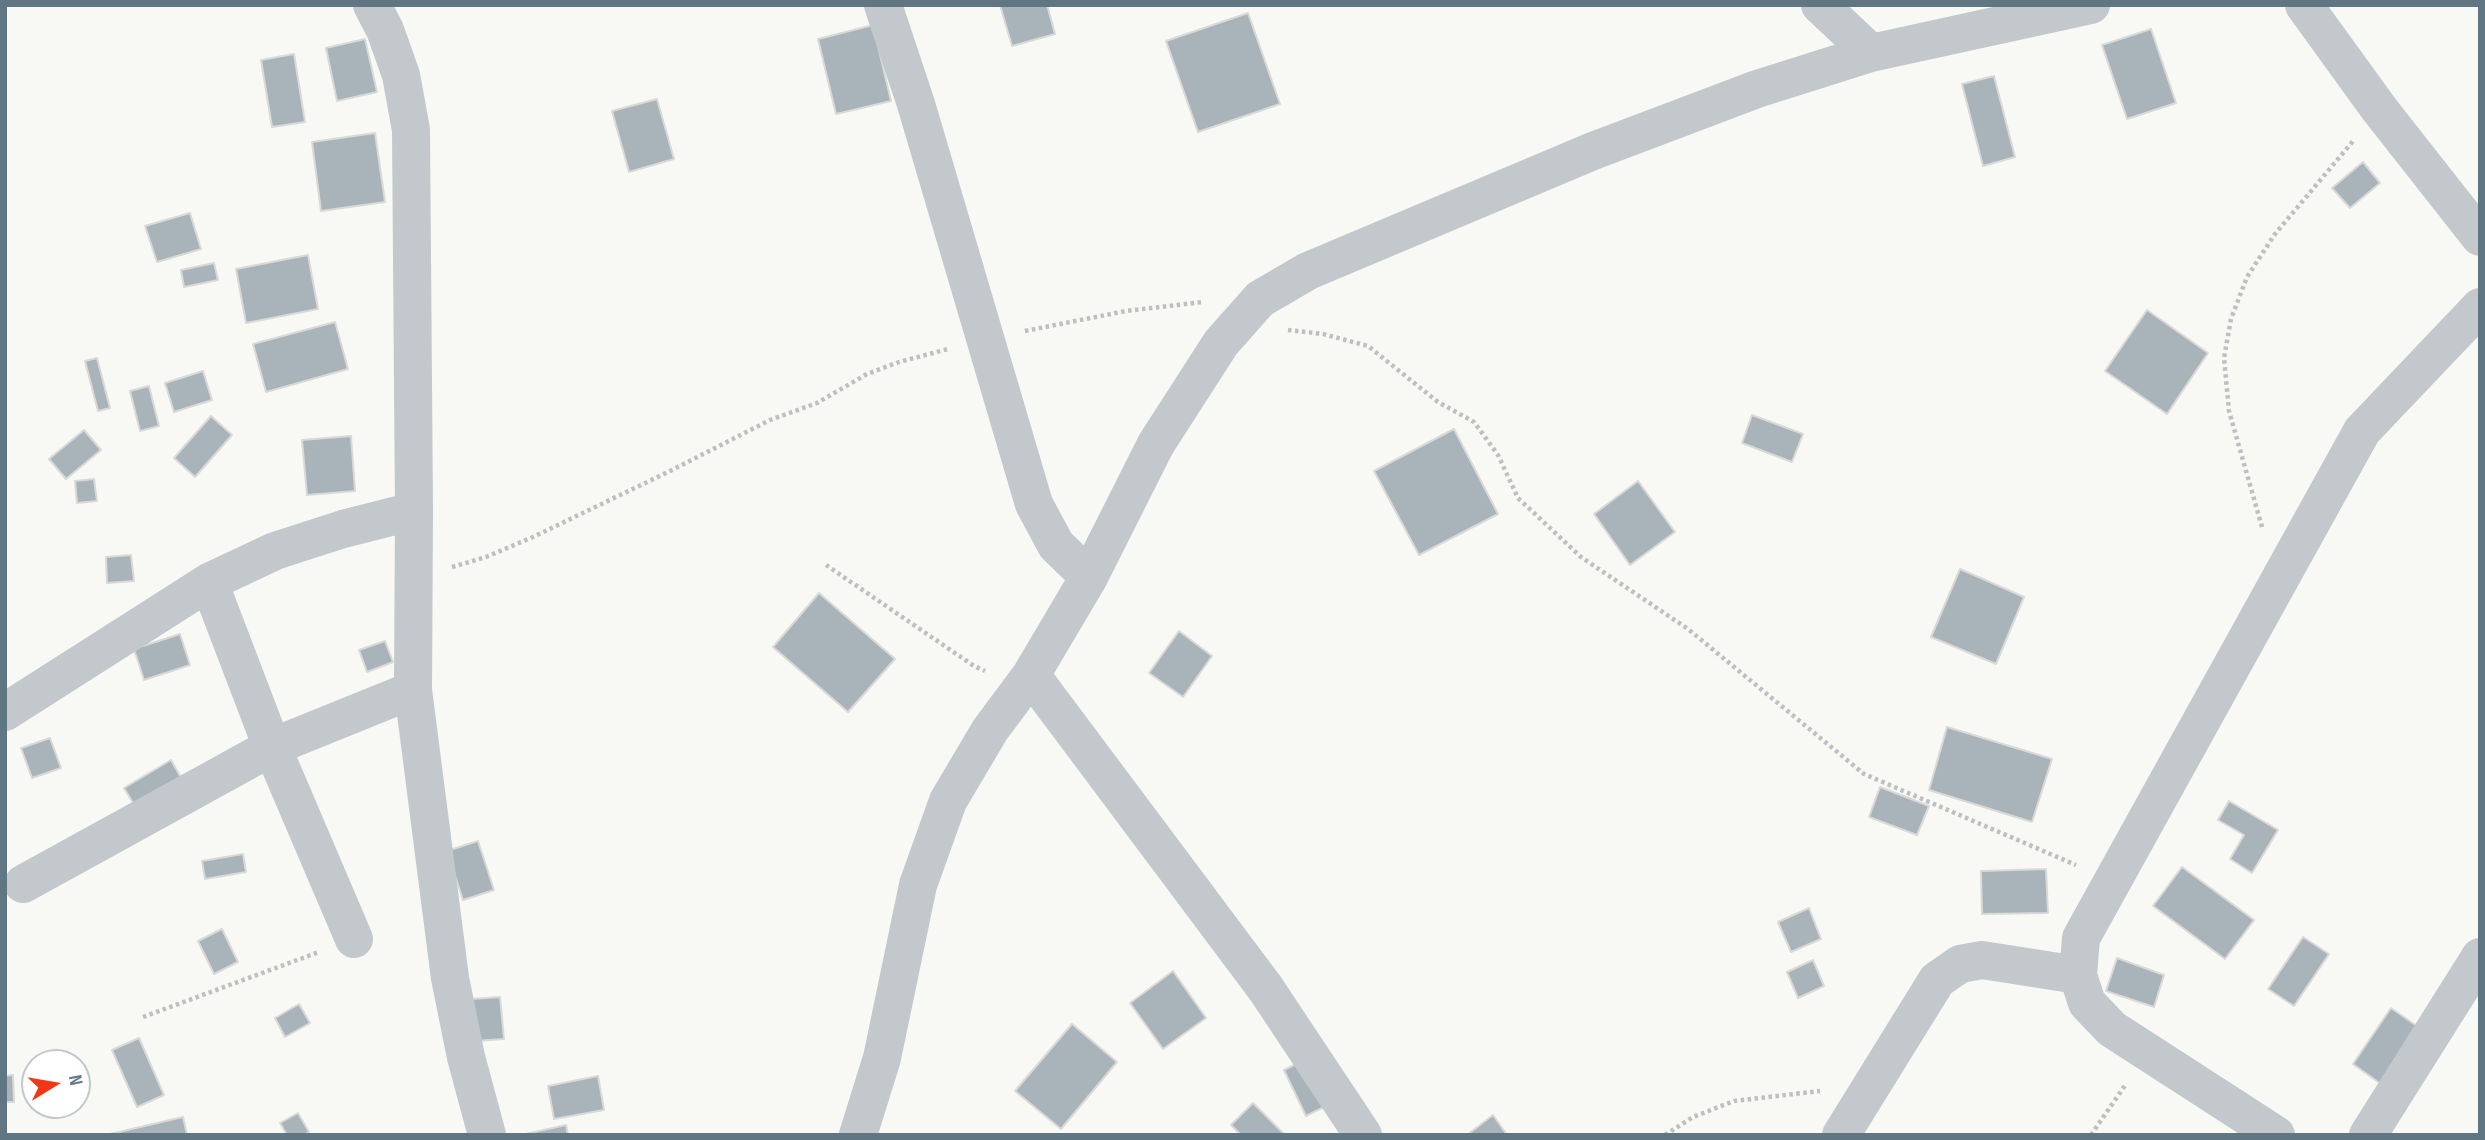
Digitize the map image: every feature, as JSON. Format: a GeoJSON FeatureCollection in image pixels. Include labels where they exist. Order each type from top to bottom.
{"type":"FeatureCollection","features":[{"type":"Feature","properties":{"kind":"street"},"geometry":{"type":"LineString","coordinates":[[372,5],[385,30],[401,75],[411,130],[413,690],[450,978],[466,1057],[487,1135]]}},
{"type":"Feature","properties":{"kind":"street"},"geometry":{"type":"LineString","coordinates":[[883,5],[916,104],[1034,504],[1056,545],[1089,577]]}},
{"type":"Feature","properties":{"kind":"street"},"geometry":{"type":"LineString","coordinates":[[1820,5],[1871,53]]}},
{"type":"Feature","properties":{"kind":"street"},"geometry":{"type":"LineString","coordinates":[[858,1135],[882,1058],[918,885],[948,801],[990,730],[1026,681],[1089,577],[1156,444],[1221,343],[1250,311],[1308,271],[1593,151],[1757,89],[1871,53],[2091,5]]}},
{"type":"Feature","properties":{"kind":"street"},"geometry":{"type":"LineString","coordinates":[[2304,5],[2379,110],[2480,237]]}},
{"type":"Feature","properties":{"kind":"street"},"geometry":{"type":"LineString","coordinates":[[2276,1135],[2112,1029],[2087,1003],[2078,975],[2081,938],[2362,431],[2480,307]]}},
{"type":"Feature","properties":{"kind":"street"},"geometry":{"type":"LineString","coordinates":[[5,712],[209,582],[275,551],[343,529],[414,511]]}},
{"type":"Feature","properties":{"kind":"street"},"geometry":{"type":"LineString","coordinates":[[209,582],[272,747],[354,939]]}},
{"type":"Feature","properties":{"kind":"street"},"geometry":{"type":"LineString","coordinates":[[1026,681],[1266,989],[1363,1135]]}},
{"type":"Feature","properties":{"kind":"street"},"geometry":{"type":"LineString","coordinates":[[23,884],[272,747],[413,690]]}},
{"type":"Feature","properties":{"kind":"street"},"geometry":{"type":"LineString","coordinates":[[2368,1135],[2480,957]]}},
{"type":"Feature","properties":{"kind":"street"},"geometry":{"type":"LineString","coordinates":[[1841,1135],[1937,980],[1960,964],[1982,960],[2078,975]]}},
{"type":"Feature","properties":{"kind":"path"},"geometry":{"type":"LineString","coordinates":[[2279,581],[2228,411],[2224,358],[2231,319],[2247,277],[2275,234],[2379,110]]}},
{"type":"Feature","properties":{"kind":"path"},"geometry":{"type":"LineString","coordinates":[[414,579],[486,557],[533,537],[770,419],[817,403],[867,374],[899,362],[985,340],[1126,311],[1250,311],[1368,346],[1438,402],[1474,422],[1497,455],[1518,498],[1581,557],[1688,629],[1864,774],[2112,881]]}},
{"type":"Feature","properties":{"kind":"path"},"geometry":{"type":"LineString","coordinates":[[826,565],[974,666],[1026,681]]}},
{"type":"Feature","properties":{"kind":"path"},"geometry":{"type":"LineString","coordinates":[[143,1017],[354,939]]}},
{"type":"Feature","properties":{"kind":"path"},"geometry":{"type":"LineString","coordinates":[[2091,1135],[2149,1052]]}},
{"type":"Feature","properties":{"kind":"path"},"geometry":{"type":"LineString","coordinates":[[1665,1135],[1693,1117],[1734,1101],[1835,1090],[1866,1097]]}},
{"type":"Feature","properties":{"kind":"building"},"geometry":{"type":"Polygon","coordinates":[[[1000,5],[1047,5],[1055,34],[1012,46],[1000,5]]]}},
{"type":"Feature","properties":{"kind":"building"},"geometry":{"type":"Polygon","coordinates":[[[1248,13],[1280,104],[1198,132],[1166,41],[1248,13]]]}},
{"type":"Feature","properties":{"kind":"building"},"geometry":{"type":"Polygon","coordinates":[[[873,25],[891,101],[836,114],[818,39],[873,25]]]}},
{"type":"Feature","properties":{"kind":"building"},"geometry":{"type":"Polygon","coordinates":[[[2151,29],[2176,103],[2127,119],[2102,45],[2151,29]]]}},
{"type":"Feature","properties":{"kind":"building"},"geometry":{"type":"Polygon","coordinates":[[[365,39],[377,92],[337,101],[326,48],[365,39]]]}},
{"type":"Feature","properties":{"kind":"building"},"geometry":{"type":"Polygon","coordinates":[[[294,54],[305,122],[272,127],[261,60],[294,54]]]}},
{"type":"Feature","properties":{"kind":"building"},"geometry":{"type":"Polygon","coordinates":[[[1994,76],[2015,157],[1983,166],[1962,84],[1994,76]]]}},
{"type":"Feature","properties":{"kind":"building"},"geometry":{"type":"Polygon","coordinates":[[[657,99],[674,159],[629,172],[612,111],[657,99]]]}},
{"type":"Feature","properties":{"kind":"building"},"geometry":{"type":"Polygon","coordinates":[[[375,133],[385,202],[321,211],[312,142],[375,133]]]}},
{"type":"Feature","properties":{"kind":"building"},"geometry":{"type":"Polygon","coordinates":[[[2363,162],[2380,183],[2350,208],[2332,188],[2363,162]]]}},
{"type":"Feature","properties":{"kind":"building"},"geometry":{"type":"Polygon","coordinates":[[[190,213],[201,249],[157,262],[145,226],[190,213]]]}},
{"type":"Feature","properties":{"kind":"building"},"geometry":{"type":"Polygon","coordinates":[[[308,255],[318,309],[246,323],[236,269],[308,255]]]}},
{"type":"Feature","properties":{"kind":"building"},"geometry":{"type":"Polygon","coordinates":[[[214,263],[218,280],[184,287],[181,270],[214,263]]]}},
{"type":"Feature","properties":{"kind":"building"},"geometry":{"type":"Polygon","coordinates":[[[2147,310],[2208,353],[2167,414],[2105,371],[2147,310]]]}},
{"type":"Feature","properties":{"kind":"building"},"geometry":{"type":"Polygon","coordinates":[[[335,322],[348,369],[266,392],[253,344],[335,322]]]}},
{"type":"Feature","properties":{"kind":"building"},"geometry":{"type":"Polygon","coordinates":[[[97,358],[110,408],[98,411],[85,361],[97,358]]]}},
{"type":"Feature","properties":{"kind":"building"},"geometry":{"type":"Polygon","coordinates":[[[203,371],[212,400],[174,412],[165,383],[203,371]]]}},
{"type":"Feature","properties":{"kind":"building"},"geometry":{"type":"Polygon","coordinates":[[[149,386],[159,426],[140,431],[130,391],[149,386]]]}},
{"type":"Feature","properties":{"kind":"building"},"geometry":{"type":"Polygon","coordinates":[[[1752,415],[1803,434],[1792,462],[1742,443],[1752,415]]]}},
{"type":"Feature","properties":{"kind":"building"},"geometry":{"type":"Polygon","coordinates":[[[211,416],[232,435],[195,477],[174,458],[211,416]]]}},
{"type":"Feature","properties":{"kind":"building"},"geometry":{"type":"Polygon","coordinates":[[[1454,429],[1498,514],[1419,555],[1374,471],[1454,429]]]}},
{"type":"Feature","properties":{"kind":"building"},"geometry":{"type":"Polygon","coordinates":[[[84,430],[101,450],[66,479],[49,459],[84,430]]]}},
{"type":"Feature","properties":{"kind":"building"},"geometry":{"type":"Polygon","coordinates":[[[351,436],[355,491],[307,495],[302,440],[351,436]]]}},
{"type":"Feature","properties":{"kind":"building"},"geometry":{"type":"Polygon","coordinates":[[[94,479],[97,501],[77,503],[75,481],[94,479]]]}},
{"type":"Feature","properties":{"kind":"building"},"geometry":{"type":"Polygon","coordinates":[[[1638,481],[1675,532],[1630,565],[1594,514],[1638,481]]]}},
{"type":"Feature","properties":{"kind":"building"},"geometry":{"type":"Polygon","coordinates":[[[131,555],[134,581],[107,583],[106,557],[131,555]]]}},
{"type":"Feature","properties":{"kind":"building"},"geometry":{"type":"Polygon","coordinates":[[[1960,569],[2024,597],[1996,664],[1931,637],[1960,569]]]}},
{"type":"Feature","properties":{"kind":"building"},"geometry":{"type":"Polygon","coordinates":[[[819,593],[895,659],[848,712],[773,647],[819,593]]]}},
{"type":"Feature","properties":{"kind":"building"},"geometry":{"type":"Polygon","coordinates":[[[1179,631],[1212,656],[1183,697],[1149,673],[1179,631]]]}},
{"type":"Feature","properties":{"kind":"building"},"geometry":{"type":"Polygon","coordinates":[[[180,634],[190,665],[144,680],[134,649],[180,634]]]}},
{"type":"Feature","properties":{"kind":"building"},"geometry":{"type":"Polygon","coordinates":[[[385,641],[393,662],[367,672],[359,650],[385,641]]]}},
{"type":"Feature","properties":{"kind":"building"},"geometry":{"type":"Polygon","coordinates":[[[1947,727],[2052,759],[2032,822],[1929,790],[1947,727]]]}},
{"type":"Feature","properties":{"kind":"building"},"geometry":{"type":"Polygon","coordinates":[[[50,738],[61,768],[32,778],[21,748],[50,738]]]}},
{"type":"Feature","properties":{"kind":"building"},"geometry":{"type":"Polygon","coordinates":[[[171,760],[184,783],[138,811],[124,788],[171,760]]]}},
{"type":"Feature","properties":{"kind":"building"},"geometry":{"type":"Polygon","coordinates":[[[1880,787],[1929,806],[1917,835],[1869,817],[1880,787]]]}},
{"type":"Feature","properties":{"kind":"building"},"geometry":{"type":"Polygon","coordinates":[[[2229,801],[2278,830],[2252,873],[2230,859],[2244,835],[2218,820],[2229,801]]]}},
{"type":"Feature","properties":{"kind":"building"},"geometry":{"type":"Polygon","coordinates":[[[478,841],[494,890],[463,900],[447,851],[478,841]]]}},
{"type":"Feature","properties":{"kind":"building"},"geometry":{"type":"Polygon","coordinates":[[[243,854],[246,872],[205,879],[202,861],[243,854]]]}},
{"type":"Feature","properties":{"kind":"building"},"geometry":{"type":"Polygon","coordinates":[[[2182,867],[2254,920],[2225,959],[2153,906],[2182,867]]]}},
{"type":"Feature","properties":{"kind":"building"},"geometry":{"type":"Polygon","coordinates":[[[2046,869],[2048,913],[1982,914],[1981,871],[2046,869]]]}},
{"type":"Feature","properties":{"kind":"building"},"geometry":{"type":"Polygon","coordinates":[[[1809,908],[1821,939],[1791,952],[1778,922],[1809,908]]]}},
{"type":"Feature","properties":{"kind":"building"},"geometry":{"type":"Polygon","coordinates":[[[222,929],[238,962],[214,974],[198,941],[222,929]]]}},
{"type":"Feature","properties":{"kind":"building"},"geometry":{"type":"Polygon","coordinates":[[[2303,937],[2329,954],[2294,1006],[2268,989],[2303,937]]]}},
{"type":"Feature","properties":{"kind":"building"},"geometry":{"type":"Polygon","coordinates":[[[2117,958],[2164,975],[2154,1007],[2106,991],[2117,958]]]}},
{"type":"Feature","properties":{"kind":"building"},"geometry":{"type":"Polygon","coordinates":[[[1813,960],[1824,986],[1798,998],[1787,972],[1813,960]]]}},
{"type":"Feature","properties":{"kind":"building"},"geometry":{"type":"Polygon","coordinates":[[[1173,971],[1206,1018],[1163,1049],[1130,1003],[1173,971]]]}},
{"type":"Feature","properties":{"kind":"building"},"geometry":{"type":"Polygon","coordinates":[[[500,997],[504,1039],[475,1041],[471,999],[500,997]]]}},
{"type":"Feature","properties":{"kind":"building"},"geometry":{"type":"Polygon","coordinates":[[[299,1004],[310,1023],[285,1037],[275,1018],[299,1004]]]}},
{"type":"Feature","properties":{"kind":"building"},"geometry":{"type":"Polygon","coordinates":[[[2391,1008],[2434,1038],[2395,1094],[2353,1064],[2391,1008]]]}},
{"type":"Feature","properties":{"kind":"building"},"geometry":{"type":"Polygon","coordinates":[[[1072,1024],[1117,1062],[1061,1129],[1015,1091],[1072,1024]]]}},
{"type":"Feature","properties":{"kind":"building"},"geometry":{"type":"Polygon","coordinates":[[[139,1038],[164,1095],[137,1107],[112,1050],[139,1038]]]}},
{"type":"Feature","properties":{"kind":"building"},"geometry":{"type":"Polygon","coordinates":[[[1302,1061],[1324,1107],[1306,1116],[1284,1070],[1302,1061]]]}},
{"type":"Feature","properties":{"kind":"building"},"geometry":{"type":"Polygon","coordinates":[[[13,1075],[14,1102],[5,1102],[5,1076],[13,1075]]]}},
{"type":"Feature","properties":{"kind":"building"},"geometry":{"type":"Polygon","coordinates":[[[598,1076],[604,1110],[554,1119],[548,1086],[598,1076]]]}},
{"type":"Feature","properties":{"kind":"building"},"geometry":{"type":"Polygon","coordinates":[[[1253,1103],[1285,1135],[1241,1135],[1231,1125],[1253,1103]]]}},
{"type":"Feature","properties":{"kind":"building"},"geometry":{"type":"Polygon","coordinates":[[[298,1113],[309,1132],[304,1135],[287,1135],[280,1123],[298,1113]]]}},
{"type":"Feature","properties":{"kind":"building"},"geometry":{"type":"Polygon","coordinates":[[[1493,1115],[1507,1135],[1467,1135],[1493,1115]]]}},
{"type":"Feature","properties":{"kind":"building"},"geometry":{"type":"Polygon","coordinates":[[[183,1117],[187,1135],[106,1135],[183,1117]]]}},
{"type":"Feature","properties":{"kind":"building"},"geometry":{"type":"Polygon","coordinates":[[[566,1125],[568,1135],[521,1135],[566,1125]]]}}]}
